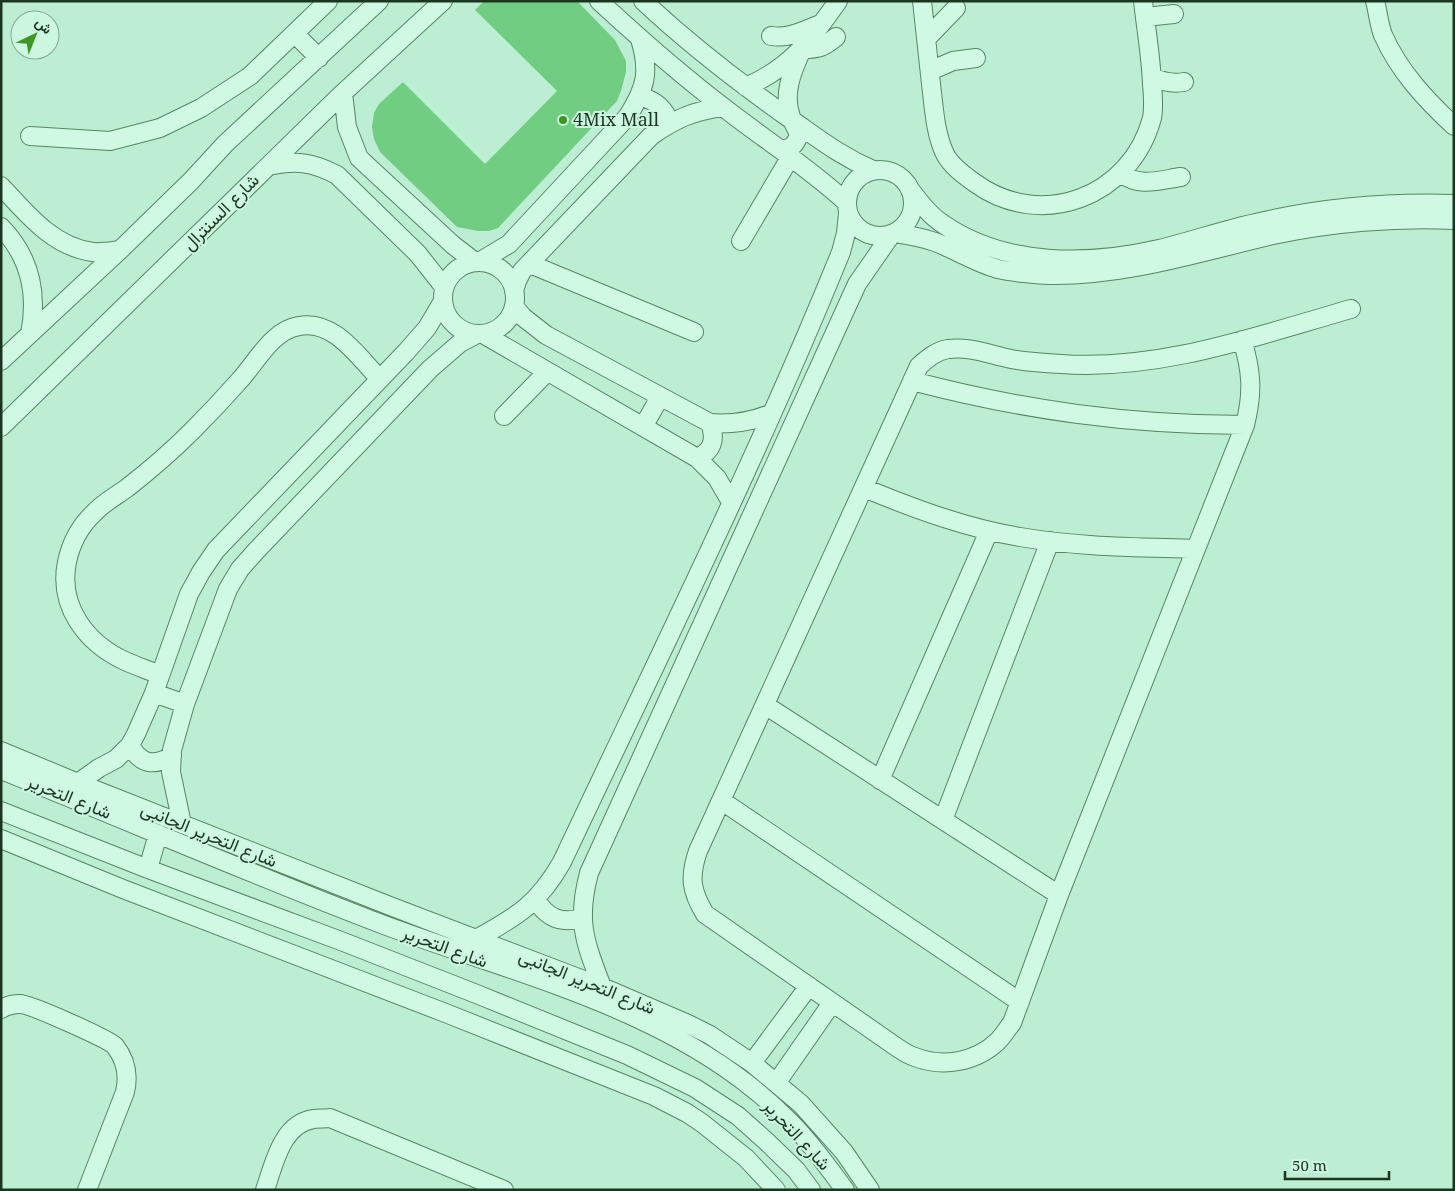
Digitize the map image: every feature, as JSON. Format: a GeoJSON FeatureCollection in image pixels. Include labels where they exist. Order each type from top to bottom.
{"type":"FeatureCollection","features":[{"type":"Feature","properties":{"kind":"street"},"geometry":{"type":"LineString","coordinates":[[30,136],[110,141],[160,128],[201,108],[250,76],[328,1]]}},
{"type":"Feature","properties":{"kind":"street"},"geometry":{"type":"LineString","coordinates":[[1,361],[120,250],[191,181],[225,144],[379,1]]}},
{"type":"Feature","properties":{"kind":"street","name":"شارع السنترال"},"geometry":{"type":"LineString","coordinates":[[1,427],[343,93],[443,1]]}},
{"type":"Feature","properties":{"kind":"street"},"geometry":{"type":"LineString","coordinates":[[599,1],[640,39],[723,107],[786,153],[847,208],[853,223],[860,230],[870,235],[881,237],[893,234],[916,236],[936,242],[998,269],[1049,275],[1100,273],[1151,264],[1276,235],[1332,226],[1390,221],[1454,220]]}},
{"type":"Feature","properties":{"kind":"street"},"geometry":{"type":"LineString","coordinates":[[643,1],[746,88],[840,155],[873,170],[888,171],[900,177],[924,207],[942,223],[962,236],[998,250],[1047,259],[1109,258],[1160,249],[1214,232],[1326,210],[1382,205],[1454,204]]}},
{"type":"Feature","properties":{"kind":"street"},"geometry":{"type":"LineString","coordinates":[[746,88],[781,68],[803,48],[838,1]]}},
{"type":"Feature","properties":{"kind":"street"},"geometry":{"type":"LineString","coordinates":[[922,1],[936,126],[946,156],[964,175],[987,192],[1014,203],[1043,206],[1072,202],[1098,191],[1121,173],[1138,150],[1152,117],[1152,77],[1144,9],[1174,14]]}},
{"type":"Feature","properties":{"kind":"street"},"geometry":{"type":"LineString","coordinates":[[1375,1],[1382,34],[1401,68],[1425,99],[1454,126]]}},
{"type":"Feature","properties":{"kind":"street"},"geometry":{"type":"LineString","coordinates":[[926,39],[956,8]]}},
{"type":"Feature","properties":{"kind":"street"},"geometry":{"type":"LineString","coordinates":[[771,36],[791,36],[822,24]]}},
{"type":"Feature","properties":{"kind":"street"},"geometry":{"type":"LineString","coordinates":[[295,34],[319,58]]}},
{"type":"Feature","properties":{"kind":"street"},"geometry":{"type":"LineString","coordinates":[[803,48],[816,49],[836,37]]}},
{"type":"Feature","properties":{"kind":"street"},"geometry":{"type":"LineString","coordinates":[[78,783],[116,758],[130,745],[154,693],[189,594],[216,550],[427,328],[453,273],[459,268],[477,262],[509,244],[628,116],[640,96],[646,77],[646,57],[640,39]]}},
{"type":"Feature","properties":{"kind":"street"},"geometry":{"type":"LineString","coordinates":[[741,241],[786,153],[796,144],[799,135],[787,103],[791,75],[803,48]]}},
{"type":"Feature","properties":{"kind":"street"},"geometry":{"type":"LineString","coordinates":[[930,71],[953,61],[976,58]]}},
{"type":"Feature","properties":{"kind":"street"},"geometry":{"type":"LineString","coordinates":[[1152,77],[1162,82],[1173,84],[1184,82]]}},
{"type":"Feature","properties":{"kind":"street"},"geometry":{"type":"LineString","coordinates":[[343,93],[347,127],[359,158],[453,245],[477,262],[498,268],[511,282],[514,298],[523,317],[546,335],[710,423],[741,423],[770,414]]}},
{"type":"Feature","properties":{"kind":"street"},"geometry":{"type":"LineString","coordinates":[[640,96],[650,99],[659,105],[666,113],[670,123]]}},
{"type":"Feature","properties":{"kind":"street"},"geometry":{"type":"LineString","coordinates":[[182,824],[174,787],[172,756],[185,704],[219,610],[228,589],[240,569],[430,370],[460,343],[500,328],[506,322],[514,298],[517,280],[522,271],[651,136],[670,123],[687,115],[704,109],[723,107]]}},
{"type":"Feature","properties":{"kind":"street"},"geometry":{"type":"LineString","coordinates":[[268,166],[286,162],[304,162],[321,167],[337,175],[418,254],[444,294],[448,318],[454,324],[469,333],[480,334],[697,458],[717,478],[731,502]]}},
{"type":"Feature","properties":{"kind":"street"},"geometry":{"type":"LineString","coordinates":[[476,938],[511,920],[536,900],[551,882],[562,862],[731,502],[841,252],[846,233],[850,188],[860,176],[873,170]]}},
{"type":"Feature","properties":{"kind":"street"},"geometry":{"type":"LineString","coordinates":[[1121,173],[1129,180],[1139,183],[1181,177]]}},
{"type":"Feature","properties":{"kind":"street"},"geometry":{"type":"LineString","coordinates":[[1,186],[44,230],[67,244],[94,252],[120,250]]}},
{"type":"Feature","properties":{"kind":"street"},"geometry":{"type":"LineString","coordinates":[[602,987],[588,949],[582,918],[583,896],[589,873],[857,284],[893,234],[903,227],[909,219],[913,209],[913,198],[909,188]]}},
{"type":"Feature","properties":{"kind":"street"},"geometry":{"type":"LineString","coordinates":[[1,227],[21,252],[29,275],[34,294],[34,316],[30,334]]}},
{"type":"Feature","properties":{"kind":"street"},"geometry":{"type":"LineString","coordinates":[[530,264],[694,332]]}},
{"type":"Feature","properties":{"kind":"street"},"geometry":{"type":"LineString","coordinates":[[1242,340],[1248,360],[1251,382],[1250,404],[1244,425],[1059,895],[1012,1023],[998,1041],[980,1054],[959,1062],[936,1063],[914,1057],[832,1003],[705,914],[695,898],[692,880],[695,861],[919,366],[931,355],[947,349],[964,349],[1012,359],[1061,364],[1110,365],[1172,357],[1208,350],[1242,340],[1351,309]]}},
{"type":"Feature","properties":{"kind":"street"},"geometry":{"type":"LineString","coordinates":[[160,675],[124,660],[104,648],[87,633],[73,615],[66,594],[65,571],[69,549],[79,529],[94,512],[127,488],[189,434],[283,332],[297,326],[312,324],[327,328],[339,337],[380,379]]}},
{"type":"Feature","properties":{"kind":"street"},"geometry":{"type":"LineString","coordinates":[[504,416],[547,372]]}},
{"type":"Feature","properties":{"kind":"street"},"geometry":{"type":"LineString","coordinates":[[912,381],[983,398],[1074,414],[1148,422],[1244,425]]}},
{"type":"Feature","properties":{"kind":"street"},"geometry":{"type":"LineString","coordinates":[[783,386],[806,396]]}},
{"type":"Feature","properties":{"kind":"street"},"geometry":{"type":"LineString","coordinates":[[643,427],[660,397]]}},
{"type":"Feature","properties":{"kind":"street"},"geometry":{"type":"LineString","coordinates":[[697,458],[710,448],[714,440],[714,432],[710,423]]}},
{"type":"Feature","properties":{"kind":"street"},"geometry":{"type":"LineString","coordinates":[[864,488],[924,512],[989,531],[1050,541],[1195,549]]}},
{"type":"Feature","properties":{"kind":"street"},"geometry":{"type":"LineString","coordinates":[[880,780],[989,531]]}},
{"type":"Feature","properties":{"kind":"street"},"geometry":{"type":"LineString","coordinates":[[943,820],[1050,541]]}},
{"type":"Feature","properties":{"kind":"street"},"geometry":{"type":"LineString","coordinates":[[154,693],[185,704]]}},
{"type":"Feature","properties":{"kind":"street"},"geometry":{"type":"LineString","coordinates":[[765,705],[1059,895]]}},
{"type":"Feature","properties":{"kind":"street"},"geometry":{"type":"LineString","coordinates":[[620,738],[645,750]]}},
{"type":"Feature","properties":{"kind":"street"},"geometry":{"type":"LineString","coordinates":[[130,745],[135,754],[143,760],[153,763],[163,762],[172,756]]}},
{"type":"Feature","properties":{"kind":"street","name":"شارع التحرير الجانبى"},"geometry":{"type":"LineString","coordinates":[[1,751],[37,775],[78,783],[602,987],[662,1021],[710,1036],[752,1063],[777,1082],[823,1127],[844,1152],[870,1190]]}},
{"type":"Feature","properties":{"kind":"street","name":"شارع التحرير"},"geometry":{"type":"LineString","coordinates":[[1,770],[37,775],[158,834],[385,925],[549,983],[616,1009],[662,1021],[705,1055],[730,1071],[790,1122],[839,1188]]}},
{"type":"Feature","properties":{"kind":"street"},"geometry":{"type":"LineString","coordinates":[[722,801],[1020,1002]]}},
{"type":"Feature","properties":{"kind":"street","name":"شارع التحرير"},"geometry":{"type":"LineString","coordinates":[[1,811],[148,870],[341,941],[627,1055],[695,1088],[738,1116],[796,1170],[811,1190]]}},
{"type":"Feature","properties":{"kind":"street"},"geometry":{"type":"LineString","coordinates":[[148,870],[158,834]]}},
{"type":"Feature","properties":{"kind":"street"},"geometry":{"type":"LineString","coordinates":[[1,839],[123,889],[654,1096],[695,1118],[746,1158],[776,1190]]}},
{"type":"Feature","properties":{"kind":"street"},"geometry":{"type":"LineString","coordinates":[[536,900],[546,913],[560,921],[582,918]]}},
{"type":"Feature","properties":{"kind":"street"},"geometry":{"type":"LineString","coordinates":[[385,925],[390,906]]}},
{"type":"Feature","properties":{"kind":"street"},"geometry":{"type":"LineString","coordinates":[[331,969],[341,941]]}},
{"type":"Feature","properties":{"kind":"street"},"geometry":{"type":"LineString","coordinates":[[752,1063],[809,986]]}},
{"type":"Feature","properties":{"kind":"street"},"geometry":{"type":"LineString","coordinates":[[777,1082],[832,1003]]}},
{"type":"Feature","properties":{"kind":"street"},"geometry":{"type":"LineString","coordinates":[[1,1009],[21,1004],[72,1024],[113,1044],[125,1061],[128,1081],[125,1092],[87,1190]]}},
{"type":"Feature","properties":{"kind":"street"},"geometry":{"type":"LineString","coordinates":[[617,1080],[627,1055]]}},
{"type":"Feature","properties":{"kind":"street"},"geometry":{"type":"LineString","coordinates":[[265,1190],[284,1139],[296,1126],[304,1122],[312,1119],[330,1118],[504,1190]]}},
{"type":"Feature","properties":{"kind":"building","name":"4Mix Mall"},"geometry":{"type":"Polygon","coordinates":[[[484,1],[577,1],[615,40],[626,61],[626,72],[617,101],[498,228],[489,231],[478,231],[457,227],[380,152],[374,139],[372,127],[374,113],[379,104],[403,82],[485,164],[557,91],[475,10],[484,1]]]}},
{"type":"Feature","properties":{"kind":"place","name":"4Mix Mall"},"geometry":{"type":"Point","coordinates":[563,120]}}]}
